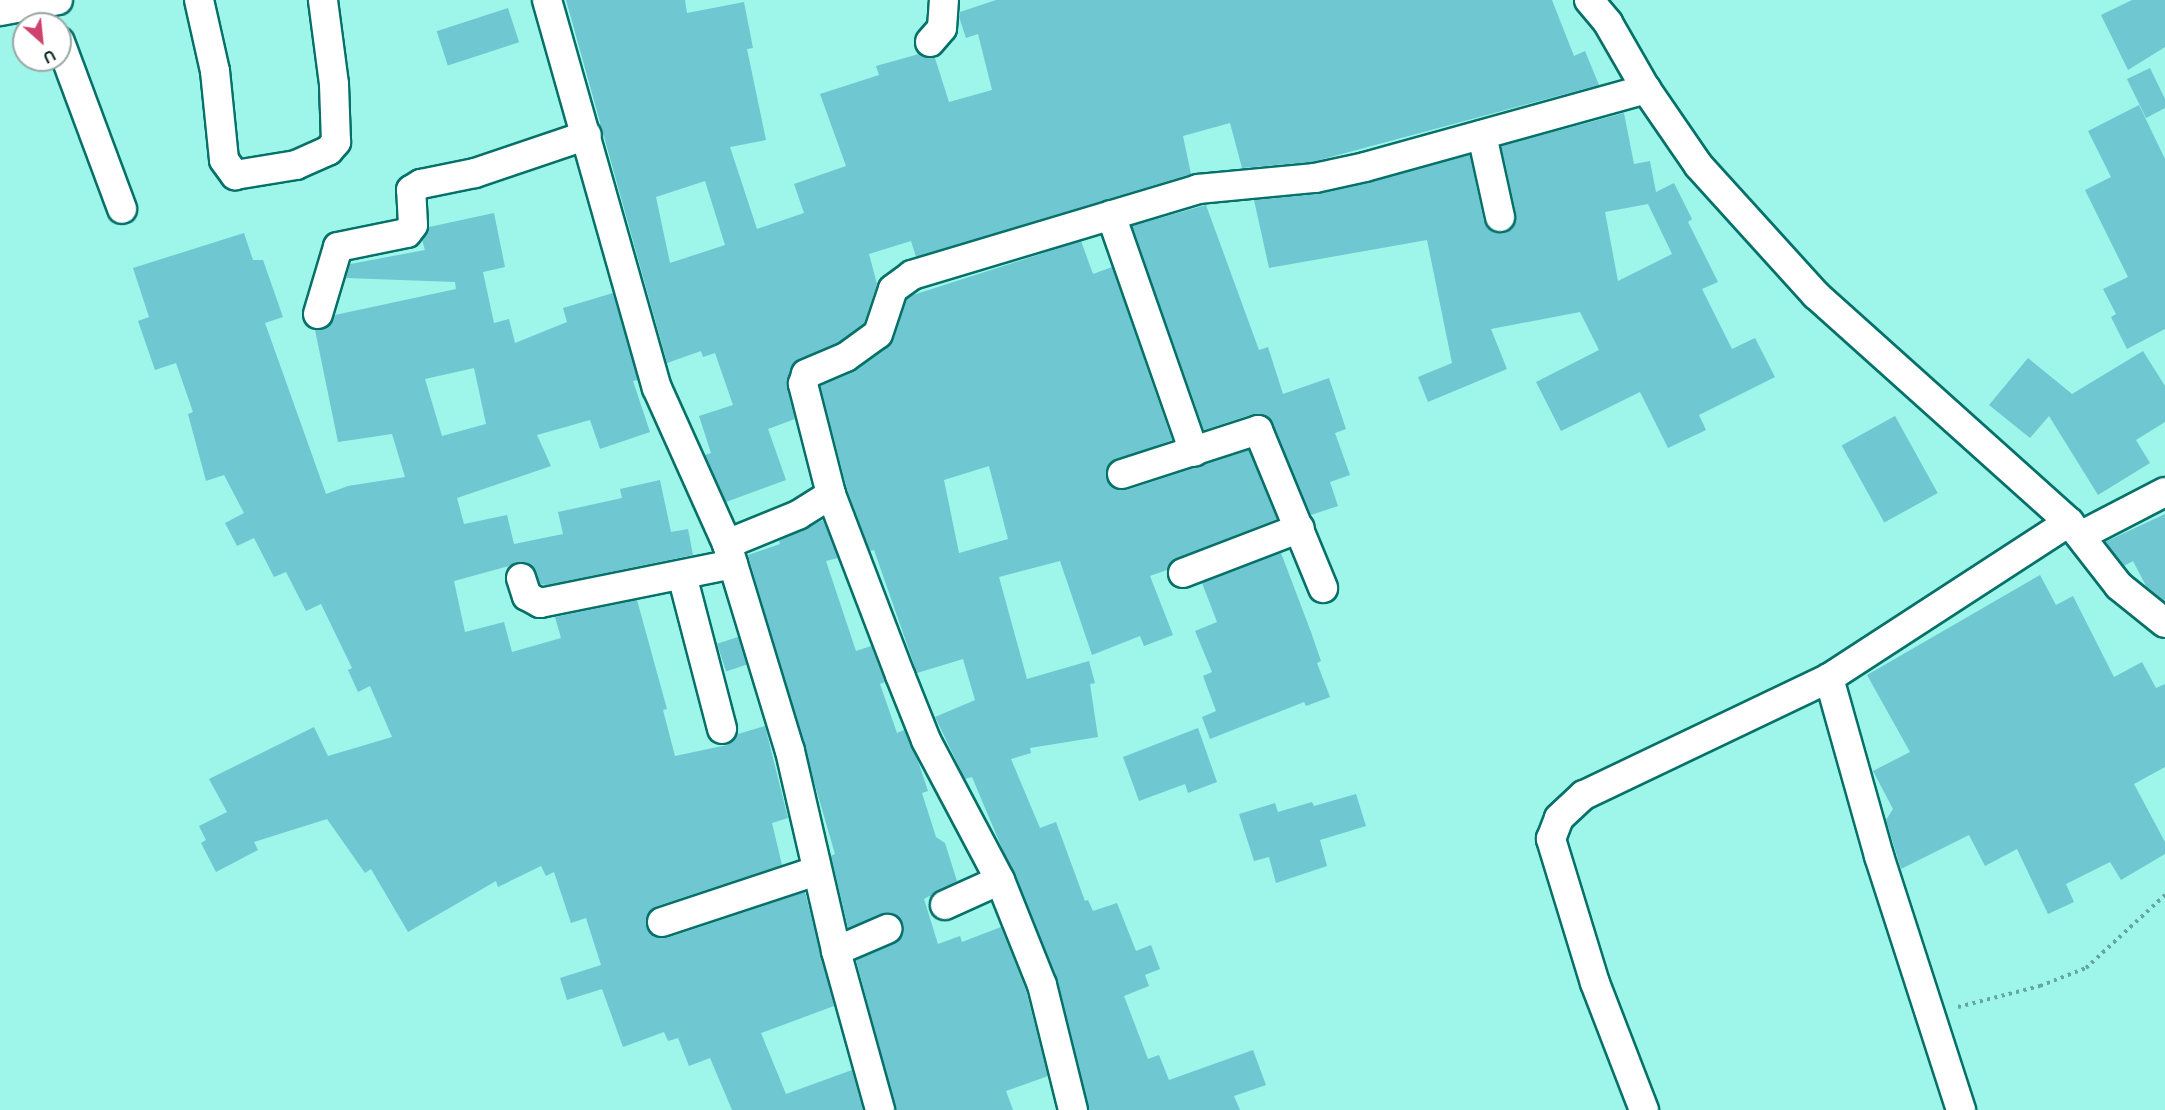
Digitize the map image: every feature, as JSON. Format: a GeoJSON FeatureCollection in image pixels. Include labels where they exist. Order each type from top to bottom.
{"type":"FeatureCollection","features":[{"type":"Feature","properties":{"kind":"street"},"geometry":{"type":"LineString","coordinates":[[199,0],[215,71],[224,160],[235,175],[296,165],[329,150],[336,142],[334,84],[323,0]]}},
{"type":"Feature","properties":{"kind":"street"},"geometry":{"type":"LineString","coordinates":[[547,0],[657,388],[730,554],[790,751],[836,951],[880,1110]]}},
{"type":"Feature","properties":{"kind":"street"},"geometry":{"type":"LineString","coordinates":[[930,42],[942,28],[944,0]]}},
{"type":"Feature","properties":{"kind":"street"},"geometry":{"type":"LineString","coordinates":[[1588,0],[1608,23],[1646,89],[1699,166],[1816,295],[2076,529],[2119,586],[2165,622]]}},
{"type":"Feature","properties":{"kind":"street"},"geometry":{"type":"LineString","coordinates":[[0,11],[52,9]]}},
{"type":"Feature","properties":{"kind":"street"},"geometry":{"type":"LineString","coordinates":[[71,72],[122,208]]}},
{"type":"Feature","properties":{"kind":"street"},"geometry":{"type":"LineString","coordinates":[[1073,1110],[1042,985],[1000,880],[926,740],[831,494],[803,384],[806,374],[846,357],[878,334],[892,289],[912,275],[1198,189],[1315,178],[1482,135],[1646,89]]}},
{"type":"Feature","properties":{"kind":"street"},"geometry":{"type":"LineString","coordinates":[[318,314],[338,247],[407,233],[413,225],[411,190],[421,184],[475,173],[587,135]]}},
{"type":"Feature","properties":{"kind":"street"},"geometry":{"type":"LineString","coordinates":[[1482,135],[1500,217]]}},
{"type":"Feature","properties":{"kind":"street"},"geometry":{"type":"LineString","coordinates":[[1111,214],[1194,452]]}},
{"type":"Feature","properties":{"kind":"street"},"geometry":{"type":"LineString","coordinates":[[1122,474],[1258,430],[1323,588]]}},
{"type":"Feature","properties":{"kind":"street"},"geometry":{"type":"LineString","coordinates":[[1644,1110],[1595,983],[1551,839],[1559,818],[1584,795],[1829,678],[2076,529],[2165,492]]}},
{"type":"Feature","properties":{"kind":"street"},"geometry":{"type":"LineString","coordinates":[[521,578],[527,596],[540,603],[682,575],[730,554],[831,494]]}},
{"type":"Feature","properties":{"kind":"street"},"geometry":{"type":"LineString","coordinates":[[1183,573],[1300,528]]}},
{"type":"Feature","properties":{"kind":"street"},"geometry":{"type":"LineString","coordinates":[[682,575],[722,729]]}},
{"type":"Feature","properties":{"kind":"street"},"geometry":{"type":"LineString","coordinates":[[1829,678],[1928,1015],[1961,1110]]}},
{"type":"Feature","properties":{"kind":"street"},"geometry":{"type":"LineString","coordinates":[[662,922],[816,870]]}},
{"type":"Feature","properties":{"kind":"street"},"geometry":{"type":"LineString","coordinates":[[945,905],[1000,880]]}},
{"type":"Feature","properties":{"kind":"street"},"geometry":{"type":"LineString","coordinates":[[836,951],[887,929]]}},
{"type":"Feature","properties":{"kind":"path"},"geometry":{"type":"LineString","coordinates":[[1928,1015],[2040,986],[2086,968],[2165,895]]}},
{"type":"Feature","properties":{"kind":"building"},"geometry":{"type":"Polygon","coordinates":[[[566,0],[685,0],[687,13],[744,2],[753,48],[747,49],[766,140],[730,147],[757,229],[804,213],[794,184],[846,166],[820,94],[879,75],[876,66],[919,54],[935,58],[949,102],[992,90],[978,34],[966,38],[959,17],[960,12],[996,0],[1552,0],[1574,56],[1585,51],[1599,85],[1312,162],[1242,168],[1230,123],[1183,136],[1191,174],[916,257],[911,241],[869,254],[877,284],[864,324],[838,343],[794,363],[787,387],[795,419],[768,429],[786,480],[726,502],[705,455],[711,453],[699,416],[733,405],[715,353],[703,357],[701,351],[667,363],[566,0]],[[705,181],[656,197],[670,263],[725,245],[705,181]]]}},
{"type":"Feature","properties":{"kind":"building"},"geometry":{"type":"Polygon","coordinates":[[[2132,0],[2165,0],[2165,47],[2128,70],[2101,15],[2132,0]]]}},
{"type":"Feature","properties":{"kind":"building"},"geometry":{"type":"Polygon","coordinates":[[[508,8],[519,42],[448,65],[437,31],[508,8]]]}},
{"type":"Feature","properties":{"kind":"building"},"geometry":{"type":"Polygon","coordinates":[[[2150,68],[2165,99],[2165,108],[2146,118],[2127,79],[2150,68]]]}},
{"type":"Feature","properties":{"kind":"building"},"geometry":{"type":"Polygon","coordinates":[[[2139,105],[2165,159],[2165,329],[2127,349],[2111,317],[2116,314],[2103,289],[2128,277],[2085,190],[2111,177],[2088,131],[2139,105]]]}},
{"type":"Feature","properties":{"kind":"building"},"geometry":{"type":"Polygon","coordinates":[[[1624,113],[1634,164],[1650,161],[1656,192],[1674,183],[1692,219],[1688,222],[1718,282],[1702,289],[1732,349],[1755,338],[1775,377],[1699,415],[1706,430],[1668,448],[1640,392],[1561,431],[1536,382],[1599,350],[1580,312],[1491,329],[1507,369],[1428,402],[1418,377],[1452,363],[1427,240],[1269,268],[1254,200],[1318,194],[1470,155],[1484,221],[1494,232],[1504,233],[1515,223],[1516,214],[1501,146],[1624,113]],[[1648,204],[1605,212],[1618,281],[1672,254],[1648,204]]]}},
{"type":"Feature","properties":{"kind":"building"},"geometry":{"type":"Polygon","coordinates":[[[1206,205],[1259,350],[1268,347],[1283,394],[1329,378],[1346,429],[1335,433],[1350,475],[1330,482],[1338,506],[1311,515],[1268,417],[1253,414],[1204,430],[1132,226],[1206,205]]]}},
{"type":"Feature","properties":{"kind":"building"},"geometry":{"type":"Polygon","coordinates":[[[494,213],[505,267],[483,272],[494,323],[509,319],[515,343],[567,322],[563,308],[613,293],[638,380],[633,381],[650,432],[600,449],[590,420],[537,435],[551,466],[457,498],[464,524],[507,515],[514,544],[563,534],[558,512],[622,498],[620,489],[660,480],[671,532],[688,529],[693,555],[547,585],[540,584],[532,566],[524,562],[454,581],[465,632],[504,622],[512,652],[561,638],[555,617],[637,600],[667,709],[663,710],[675,756],[727,745],[738,734],[765,726],[788,818],[772,823],[782,865],[657,906],[649,912],[646,927],[652,935],[667,938],[805,892],[834,1006],[761,1033],[786,1094],[852,1070],[863,1110],[732,1110],[710,1058],[689,1066],[678,1038],[668,1041],[664,1032],[623,1047],[602,989],[567,1000],[560,978],[601,965],[586,918],[571,923],[554,872],[546,876],[541,866],[498,887],[496,881],[408,932],[371,869],[365,873],[327,819],[254,842],[258,850],[216,872],[201,843],[206,840],[199,826],[227,812],[209,779],[314,727],[328,756],[392,737],[370,686],[358,692],[348,670],[352,668],[321,604],[306,611],[286,572],[274,577],[254,538],[237,546],[225,523],[244,513],[224,475],[206,481],[188,414],[193,412],[176,363],[155,370],[138,321],[149,317],[133,268],[244,233],[253,260],[263,260],[283,317],[265,323],[326,494],[348,486],[405,477],[392,434],[338,442],[315,330],[329,326],[335,315],[456,289],[455,282],[346,278],[350,264],[425,250],[422,240],[429,227],[494,213]],[[474,368],[425,379],[442,436],[486,424],[474,368]]]}},
{"type":"Feature","properties":{"kind":"building"},"geometry":{"type":"Polygon","coordinates":[[[1081,241],[1093,274],[1112,267],[1172,440],[1110,463],[1106,471],[1111,486],[1127,490],[1249,450],[1277,519],[1177,558],[1167,570],[1150,576],[1173,635],[1144,646],[1140,636],[1092,655],[1060,561],[999,577],[1027,679],[1089,661],[1095,683],[1090,684],[1098,737],[1030,748],[1031,753],[1011,759],[1040,828],[1056,822],[1085,901],[1088,900],[1093,911],[1117,903],[1136,951],[1151,945],[1160,969],[1145,975],[1149,986],[1124,996],[1148,1059],[1159,1055],[1169,1080],[1253,1050],[1266,1085],[1234,1096],[1240,1110],[1089,1110],[1057,979],[972,777],[965,779],[935,717],[975,700],[963,659],[917,673],[874,550],[870,551],[847,489],[820,386],[855,371],[888,347],[907,299],[913,295],[1081,241]],[[989,466],[944,480],[959,553],[1008,539],[989,466]]]}},
{"type":"Feature","properties":{"kind":"building"},"geometry":{"type":"Polygon","coordinates":[[[2143,351],[2165,386],[2165,422],[2136,440],[2150,463],[2098,495],[2049,416],[2030,438],[1989,405],[2028,358],[2072,394],[2143,351]]]}},
{"type":"Feature","properties":{"kind":"building"},"geometry":{"type":"Polygon","coordinates":[[[1895,416],[1938,493],[1884,523],[1842,446],[1895,416]]]}},
{"type":"Feature","properties":{"kind":"building"},"geometry":{"type":"Polygon","coordinates":[[[2165,514],[2165,602],[2146,586],[2133,561],[2124,566],[2105,542],[2165,514]]]}},
{"type":"Feature","properties":{"kind":"building"},"geometry":{"type":"Polygon","coordinates":[[[823,520],[838,558],[826,561],[856,651],[871,646],[885,682],[880,684],[897,733],[904,730],[918,761],[928,791],[922,793],[936,837],[945,843],[957,881],[924,899],[938,944],[960,936],[962,942],[1001,927],[1026,990],[1048,1076],[1006,1091],[1013,1110],[896,1110],[856,960],[900,939],[902,923],[888,913],[848,928],[831,856],[835,854],[748,555],[780,544],[779,541],[823,520]]]}},
{"type":"Feature","properties":{"kind":"building"},"geometry":{"type":"Polygon","coordinates":[[[1281,553],[1321,661],[1317,663],[1330,697],[1306,706],[1304,702],[1210,739],[1202,717],[1216,711],[1203,676],[1212,672],[1195,631],[1217,622],[1202,583],[1281,553]]]}},
{"type":"Feature","properties":{"kind":"building"},"geometry":{"type":"Polygon","coordinates":[[[2040,575],[2056,605],[2073,596],[2114,677],[2142,662],[2156,688],[2165,684],[2165,767],[2134,784],[2165,842],[2165,854],[2121,880],[2110,862],[2066,884],[2074,902],[2048,914],[2017,849],[1985,866],[1969,835],[1901,869],[1886,820],[1893,809],[1873,771],[1910,752],[1867,675],[2040,575]]]}},
{"type":"Feature","properties":{"kind":"building"},"geometry":{"type":"Polygon","coordinates":[[[738,637],[747,665],[726,671],[717,644],[738,637]]]}},
{"type":"Feature","properties":{"kind":"building"},"geometry":{"type":"Polygon","coordinates":[[[1198,728],[1217,782],[1188,793],[1185,784],[1139,801],[1123,757],[1198,728]]]}},
{"type":"Feature","properties":{"kind":"building"},"geometry":{"type":"Polygon","coordinates":[[[1356,794],[1366,826],[1320,840],[1327,866],[1276,883],[1269,857],[1254,861],[1239,814],[1275,803],[1278,812],[1312,802],[1314,806],[1356,794]]]}}]}
